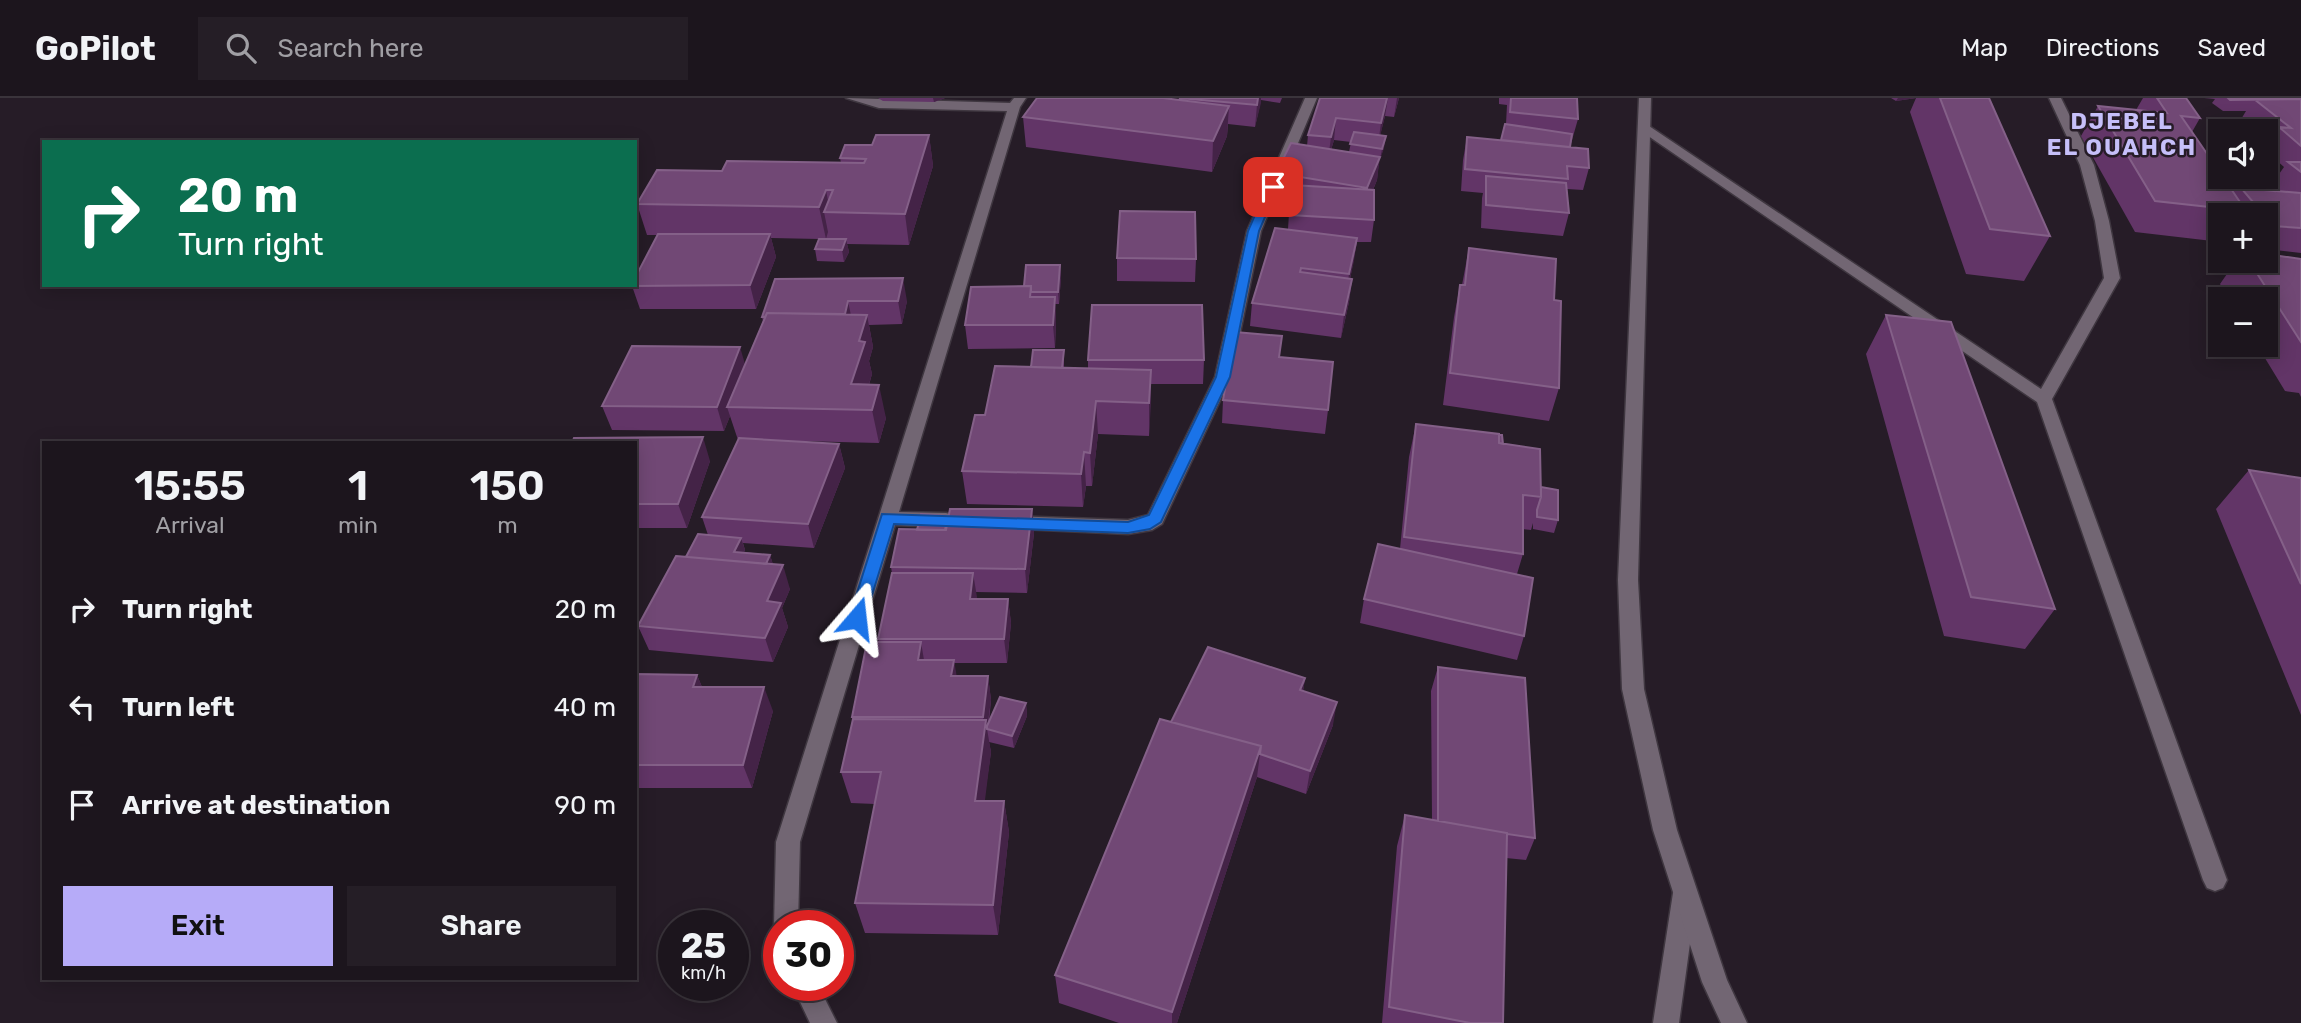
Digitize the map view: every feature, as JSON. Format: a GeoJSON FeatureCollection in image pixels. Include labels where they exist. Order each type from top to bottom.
{"type":"FeatureCollection","features":[{"type":"Feature","properties":{"kind":"street"},"geometry":{"type":"LineString","coordinates":[[786,910],[788,842],[888,518],[1011,101],[879,104],[852,98]]}},
{"type":"Feature","properties":{"kind":"street"},"geometry":{"type":"LineString","coordinates":[[994,522],[1128,527],[1144,525],[1156,519],[1223,377],[1254,231],[1311,98]]}},
{"type":"Feature","properties":{"kind":"street"},"geometry":{"type":"LineString","coordinates":[[1645,98],[1629,580],[1633,689],[1665,830],[1715,982],[1734,1023]]}},
{"type":"Feature","properties":{"kind":"street"},"geometry":{"type":"LineString","coordinates":[[2044,399],[2112,278],[2102,221],[2087,165],[2055,98]]}},
{"type":"Feature","properties":{"kind":"street"},"geometry":{"type":"LineString","coordinates":[[1644,130],[2044,399],[2215,880]]}},
{"type":"Feature","properties":{"kind":"street"},"geometry":{"type":"LineString","coordinates":[[888,518],[968,521]]}},
{"type":"Feature","properties":{"kind":"street"},"geometry":{"type":"LineString","coordinates":[[1667,1023],[1686,892]]}},
{"type":"Feature","properties":{"kind":"street"},"geometry":{"type":"LineString","coordinates":[[812,1001],[824,1023]]}},
{"type":"Feature","properties":{"kind":"building"},"geometry":{"type":"Polygon","coordinates":[[[1037,98],[1163,98],[1229,106],[1213,141],[1023,117],[1037,98]]]}},
{"type":"Feature","properties":{"kind":"building"},"geometry":{"type":"Polygon","coordinates":[[[1179,98],[1258,98],[1257,105],[1179,98]]]}},
{"type":"Feature","properties":{"kind":"building"},"geometry":{"type":"Polygon","coordinates":[[[1320,98],[1387,98],[1381,123],[1336,118],[1331,137],[1308,135],[1320,98]]]}},
{"type":"Feature","properties":{"kind":"building"},"geometry":{"type":"Polygon","coordinates":[[[1511,98],[1577,98],[1578,119],[1510,112],[1511,98]]]}},
{"type":"Feature","properties":{"kind":"building"},"geometry":{"type":"Polygon","coordinates":[[[1940,98],[1989,98],[2050,236],[1990,229],[1940,98]]]}},
{"type":"Feature","properties":{"kind":"building"},"geometry":{"type":"Polygon","coordinates":[[[2157,98],[2186,98],[2200,118],[2181,116],[2208,155],[2208,189],[2231,189],[2241,203],[2208,203],[2208,207],[2155,201],[2098,106],[2167,113],[2157,98]]]}},
{"type":"Feature","properties":{"kind":"building"},"geometry":{"type":"Polygon","coordinates":[[[2228,98],[2301,98],[2301,99],[2230,100],[2228,98]]]}},
{"type":"Feature","properties":{"kind":"building"},"geometry":{"type":"Polygon","coordinates":[[[2254,99],[2301,99],[2301,146],[2279,127],[2291,128],[2254,99]]]}},
{"type":"Feature","properties":{"kind":"building"},"geometry":{"type":"Polygon","coordinates":[[[1505,124],[1572,134],[1570,147],[1501,140],[1505,124]]]}},
{"type":"Feature","properties":{"kind":"building"},"geometry":{"type":"Polygon","coordinates":[[[1354,132],[1386,136],[1382,149],[1350,144],[1354,132]]]}},
{"type":"Feature","properties":{"kind":"building"},"geometry":{"type":"Polygon","coordinates":[[[876,135],[929,135],[905,214],[824,212],[833,190],[826,190],[819,207],[637,204],[657,170],[722,171],[727,161],[864,163],[866,159],[840,158],[845,145],[872,145],[876,135]]]}},
{"type":"Feature","properties":{"kind":"building"},"geometry":{"type":"Polygon","coordinates":[[[1467,137],[1588,149],[1589,168],[1567,166],[1568,179],[1465,169],[1467,137]]]}},
{"type":"Feature","properties":{"kind":"building"},"geometry":{"type":"Polygon","coordinates":[[[1291,143],[1380,157],[1367,188],[1276,173],[1291,143]]]}},
{"type":"Feature","properties":{"kind":"building"},"geometry":{"type":"Polygon","coordinates":[[[2288,162],[2301,162],[2301,172],[2288,162]]]}},
{"type":"Feature","properties":{"kind":"building"},"geometry":{"type":"Polygon","coordinates":[[[1486,176],[1566,183],[1569,213],[1486,205],[1486,176]]]}},
{"type":"Feature","properties":{"kind":"building"},"geometry":{"type":"Polygon","coordinates":[[[1292,185],[1374,190],[1374,220],[1290,215],[1292,185]]]}},
{"type":"Feature","properties":{"kind":"building"},"geometry":{"type":"Polygon","coordinates":[[[2242,189],[2301,193],[2301,228],[2278,226],[2278,203],[2254,203],[2242,189]]]}},
{"type":"Feature","properties":{"kind":"building"},"geometry":{"type":"Polygon","coordinates":[[[1120,211],[1195,212],[1196,259],[1117,258],[1120,211]]]}},
{"type":"Feature","properties":{"kind":"building"},"geometry":{"type":"Polygon","coordinates":[[[1275,228],[1357,238],[1349,274],[1301,268],[1300,272],[1352,279],[1344,315],[1252,303],[1275,228]]]}},
{"type":"Feature","properties":{"kind":"building"},"geometry":{"type":"Polygon","coordinates":[[[658,234],[770,234],[750,285],[637,286],[637,274],[658,234]]]}},
{"type":"Feature","properties":{"kind":"building"},"geometry":{"type":"Polygon","coordinates":[[[819,239],[846,239],[842,250],[815,249],[819,239]]]}},
{"type":"Feature","properties":{"kind":"building"},"geometry":{"type":"Polygon","coordinates":[[[1469,248],[1556,259],[1554,300],[1561,301],[1559,388],[1450,373],[1460,285],[1465,285],[1469,248]]]}},
{"type":"Feature","properties":{"kind":"building"},"geometry":{"type":"Polygon","coordinates":[[[2278,256],[2301,259],[2301,342],[2278,306],[2278,287],[2266,287],[2257,273],[2278,273],[2278,256]]]}},
{"type":"Feature","properties":{"kind":"building"},"geometry":{"type":"Polygon","coordinates":[[[1026,265],[1060,265],[1058,292],[1031,292],[1031,286],[1024,286],[1026,265]]]}},
{"type":"Feature","properties":{"kind":"building"},"geometry":{"type":"Polygon","coordinates":[[[903,278],[898,301],[848,301],[845,314],[767,313],[762,317],[775,279],[903,278]]]}},
{"type":"Feature","properties":{"kind":"building"},"geometry":{"type":"Polygon","coordinates":[[[1031,286],[1030,297],[1055,297],[1053,325],[965,325],[971,287],[1031,286]]]}},
{"type":"Feature","properties":{"kind":"building"},"geometry":{"type":"Polygon","coordinates":[[[1092,305],[1202,305],[1204,360],[1088,360],[1092,305]]]}},
{"type":"Feature","properties":{"kind":"building"},"geometry":{"type":"Polygon","coordinates":[[[767,313],[867,315],[859,341],[865,342],[851,384],[879,385],[872,410],[727,407],[767,313]]]}},
{"type":"Feature","properties":{"kind":"building"},"geometry":{"type":"Polygon","coordinates":[[[1886,315],[1951,322],[2055,609],[1971,597],[1886,315]]]}},
{"type":"Feature","properties":{"kind":"building"},"geometry":{"type":"Polygon","coordinates":[[[1235,332],[1282,336],[1279,357],[1333,362],[1328,410],[1223,400],[1235,332]]]}},
{"type":"Feature","properties":{"kind":"building"},"geometry":{"type":"Polygon","coordinates":[[[632,346],[740,347],[717,407],[602,406],[632,346]]]}},
{"type":"Feature","properties":{"kind":"building"},"geometry":{"type":"Polygon","coordinates":[[[1033,350],[1064,350],[1062,368],[1031,367],[1033,350]]]}},
{"type":"Feature","properties":{"kind":"building"},"geometry":{"type":"Polygon","coordinates":[[[995,366],[1151,370],[1149,403],[1096,401],[1090,453],[1084,452],[1081,474],[962,471],[975,415],[985,415],[995,366]]]}},
{"type":"Feature","properties":{"kind":"building"},"geometry":{"type":"Polygon","coordinates":[[[1416,424],[1499,434],[1499,443],[1540,449],[1541,497],[1523,495],[1523,554],[1404,537],[1416,424]]]}},
{"type":"Feature","properties":{"kind":"building"},"geometry":{"type":"Polygon","coordinates":[[[703,437],[678,504],[637,504],[637,441],[573,441],[574,438],[703,437]]]}},
{"type":"Feature","properties":{"kind":"building"},"geometry":{"type":"Polygon","coordinates":[[[739,438],[839,444],[808,524],[702,517],[739,438]]]}},
{"type":"Feature","properties":{"kind":"building"},"geometry":{"type":"Polygon","coordinates":[[[2249,470],[2301,478],[2301,584],[2249,470]]]}},
{"type":"Feature","properties":{"kind":"building"},"geometry":{"type":"Polygon","coordinates":[[[1541,487],[1558,490],[1558,520],[1537,517],[1541,487]]]}},
{"type":"Feature","properties":{"kind":"building"},"geometry":{"type":"Polygon","coordinates":[[[950,509],[1032,509],[1025,569],[891,567],[899,529],[946,530],[950,509]]]}},
{"type":"Feature","properties":{"kind":"building"},"geometry":{"type":"Polygon","coordinates":[[[921,514],[948,516],[945,530],[917,530],[921,514]]]}},
{"type":"Feature","properties":{"kind":"building"},"geometry":{"type":"Polygon","coordinates":[[[698,534],[741,538],[734,552],[770,555],[766,564],[686,557],[698,534]]]}},
{"type":"Feature","properties":{"kind":"building"},"geometry":{"type":"Polygon","coordinates":[[[1378,544],[1533,578],[1524,636],[1364,599],[1378,544]]]}},
{"type":"Feature","properties":{"kind":"building"},"geometry":{"type":"Polygon","coordinates":[[[676,556],[783,565],[767,601],[781,603],[765,638],[638,626],[676,556]]]}},
{"type":"Feature","properties":{"kind":"building"},"geometry":{"type":"Polygon","coordinates":[[[892,573],[973,573],[970,599],[1008,599],[1004,639],[878,639],[892,573]]]}},
{"type":"Feature","properties":{"kind":"building"},"geometry":{"type":"Polygon","coordinates":[[[867,642],[921,642],[918,660],[954,660],[951,676],[988,676],[983,717],[852,717],[867,642]]]}},
{"type":"Feature","properties":{"kind":"building"},"geometry":{"type":"Polygon","coordinates":[[[1208,647],[1305,678],[1300,690],[1337,702],[1310,771],[1260,754],[1261,746],[1171,722],[1208,647]]]}},
{"type":"Feature","properties":{"kind":"building"},"geometry":{"type":"Polygon","coordinates":[[[1438,667],[1525,678],[1535,838],[1438,821],[1438,667]]]}},
{"type":"Feature","properties":{"kind":"building"},"geometry":{"type":"Polygon","coordinates":[[[637,674],[697,675],[693,687],[764,687],[743,765],[637,765],[637,674]]]}},
{"type":"Feature","properties":{"kind":"building"},"geometry":{"type":"Polygon","coordinates":[[[1000,697],[1026,703],[1012,736],[987,729],[1000,697]]]}},
{"type":"Feature","properties":{"kind":"building"},"geometry":{"type":"Polygon","coordinates":[[[853,719],[986,720],[975,801],[1004,801],[993,905],[855,903],[881,772],[841,772],[853,719]]]}},
{"type":"Feature","properties":{"kind":"building"},"geometry":{"type":"Polygon","coordinates":[[[1160,719],[1261,746],[1172,1012],[1055,975],[1160,719]]]}},
{"type":"Feature","properties":{"kind":"building"},"geometry":{"type":"Polygon","coordinates":[[[1405,815],[1507,833],[1503,1023],[1470,1023],[1389,1007],[1405,815]]]}},
{"type":"Feature","properties":{"kind":"district","name":"DJEBEL EL OUAHCH"},"geometry":{"type":"Point","coordinates":[2122,134]}},
{"type":"Feature","properties":{"kind":"route"},"geometry":{"type":"LineString","coordinates":[[857,618],[888,518],[1128,527],[1144,525],[1156,519],[1223,377],[1254,231],[1273,187]]}}]}
